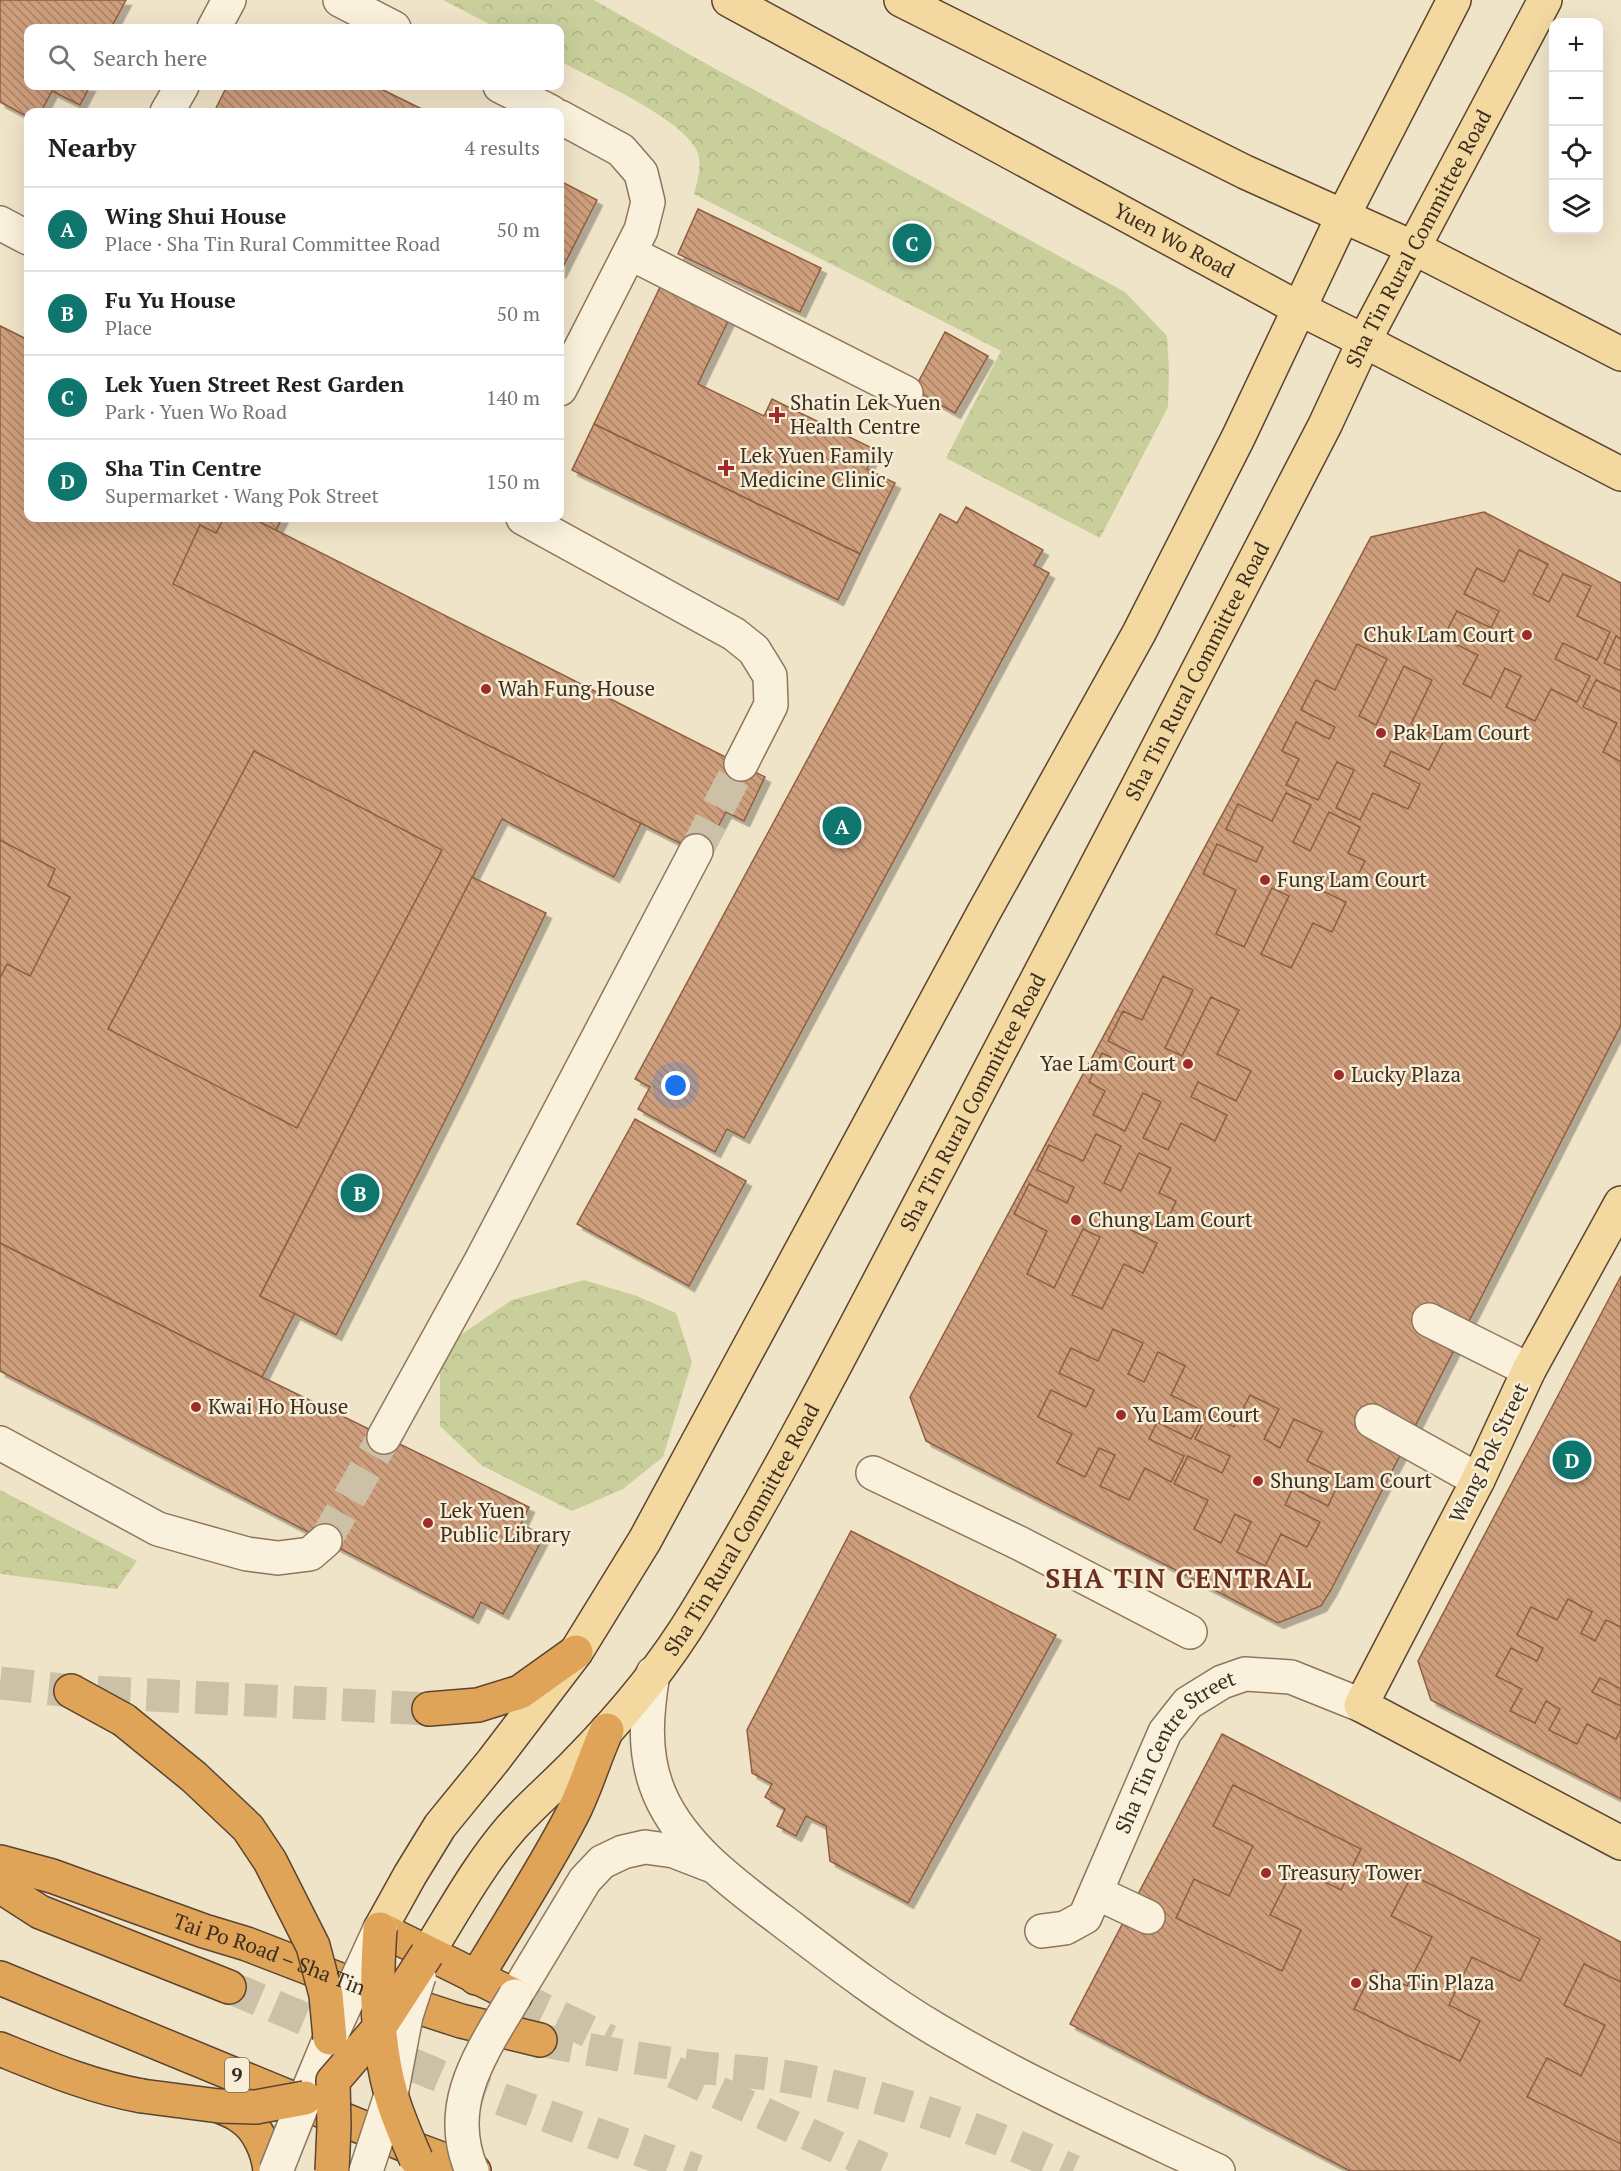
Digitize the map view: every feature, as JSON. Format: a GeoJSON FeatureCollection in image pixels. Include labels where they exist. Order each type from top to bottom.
{"type":"FeatureCollection","features":[{"type":"Feature","properties":{"kind":"highway"},"geometry":{"type":"LineString","coordinates":[[429,1709],[478,1705],[520,1692],[576,1652]]}},
{"type":"Feature","properties":{"kind":"highway"},"geometry":{"type":"LineString","coordinates":[[71,1691],[124,1720],[151,1740],[249,1828],[270,1861],[313,1946],[326,1995],[333,2081],[332,2171]]}},
{"type":"Feature","properties":{"kind":"highway"},"geometry":{"type":"LineString","coordinates":[[476,1978],[574,1812],[607,1730]]}},
{"type":"Feature","properties":{"kind":"highway","name":"Tai Po Road – Sha Tin"},"geometry":{"type":"LineString","coordinates":[[0,1862],[52,1876],[204,1931],[247,1944],[369,1991],[461,2021],[540,2040]]}},
{"type":"Feature","properties":{"kind":"highway","name":"Tai Po Road – Sha Tin"},"geometry":{"type":"LineString","coordinates":[[0,1886],[40,1912],[229,1987]]}},
{"type":"Feature","properties":{"kind":"highway"},"geometry":{"type":"LineString","coordinates":[[424,2171],[416,2159],[391,2095],[379,2028],[377,1972],[380,1929],[514,1996]]}},
{"type":"Feature","properties":{"kind":"highway"},"geometry":{"type":"LineString","coordinates":[[0,2049],[76,2080],[112,2091],[179,2102],[256,2107],[305,2098],[333,2081],[379,2028],[427,1954]]}},
{"type":"Feature","properties":{"kind":"highway","name":"9"},"geometry":{"type":"LineString","coordinates":[[0,1978],[473,2171]]}},
{"type":"Feature","properties":{"kind":"highway"},"geometry":{"type":"LineString","coordinates":[[219,2106],[242,2117],[258,2134],[269,2159],[270,2171]]}},
{"type":"Feature","properties":{"kind":"main road","name":"Yuen Wo Road"},"geometry":{"type":"LineString","coordinates":[[729,0],[1300,309],[1621,474]]}},
{"type":"Feature","properties":{"kind":"main road"},"geometry":{"type":"LineString","coordinates":[[901,0],[1234,167],[1414,248],[1621,354]]}},
{"type":"Feature","properties":{"kind":"main road"},"geometry":{"type":"LineString","coordinates":[[380,1929],[440,1826],[576,1652],[645,1539],[1138,633],[1238,438],[1343,216],[1454,0]]}},
{"type":"Feature","properties":{"kind":"main road","name":"Sha Tin Rural Committee Road"},"geometry":{"type":"LineString","coordinates":[[427,1954],[492,1851],[513,1825],[578,1762],[607,1730],[653,1673],[694,1616],[764,1495],[842,1352],[1144,775],[1325,424],[1364,341],[1545,0]]}},
{"type":"Feature","properties":{"kind":"main road","name":"Wang Pok Street"},"geometry":{"type":"LineString","coordinates":[[1361,1705],[1478,1480],[1529,1370],[1621,1203]]}},
{"type":"Feature","properties":{"kind":"main road","name":"Sha Tin Centre Street"},"geometry":{"type":"LineString","coordinates":[[1361,1705],[1621,1843]]}},
{"type":"Feature","properties":{"kind":"street"},"geometry":{"type":"LineString","coordinates":[[215,24],[229,0]]}},
{"type":"Feature","properties":{"kind":"street"},"geometry":{"type":"LineString","coordinates":[[340,0],[386,24]]}},
{"type":"Feature","properties":{"kind":"street"},"geometry":{"type":"LineString","coordinates":[[169,108],[180,90]]}},
{"type":"Feature","properties":{"kind":"street"},"geometry":{"type":"LineString","coordinates":[[508,90],[543,108]]}},
{"type":"Feature","properties":{"kind":"street"},"geometry":{"type":"LineString","coordinates":[[564,119],[621,150],[641,173],[648,202],[641,230],[564,381]]}},
{"type":"Feature","properties":{"kind":"street"},"geometry":{"type":"LineString","coordinates":[[0,223],[24,236]]}},
{"type":"Feature","properties":{"kind":"street"},"geometry":{"type":"LineString","coordinates":[[630,253],[906,393]]}},
{"type":"Feature","properties":{"kind":"street"},"geometry":{"type":"LineString","coordinates":[[530,522],[734,634],[754,650],[770,676],[771,705],[741,764]]}},
{"type":"Feature","properties":{"kind":"street"},"geometry":{"type":"LineString","coordinates":[[384,1437],[492,1241],[696,851]]}},
{"type":"Feature","properties":{"kind":"street"},"geometry":{"type":"LineString","coordinates":[[1429,1320],[1529,1370]]}},
{"type":"Feature","properties":{"kind":"street"},"geometry":{"type":"LineString","coordinates":[[1372,1421],[1478,1480]]}},
{"type":"Feature","properties":{"kind":"street"},"geometry":{"type":"LineString","coordinates":[[0,1443],[158,1529],[247,1554],[278,1558],[310,1554],[325,1541]]}},
{"type":"Feature","properties":{"kind":"street"},"geometry":{"type":"LineString","coordinates":[[873,1473],[1019,1543],[1190,1632]]}},
{"type":"Feature","properties":{"kind":"street"},"geometry":{"type":"LineString","coordinates":[[653,1673],[647,1716],[648,1753],[656,1786],[684,1834],[717,1868],[818,1948],[933,2027],[1074,2104],[1218,2171]]}},
{"type":"Feature","properties":{"kind":"street","name":"Sha Tin Centre Street"},"geometry":{"type":"LineString","coordinates":[[1042,1931],[1065,1928],[1085,1917],[1165,1732],[1188,1703],[1222,1682],[1245,1674],[1291,1677],[1361,1705]]}},
{"type":"Feature","properties":{"kind":"street"},"geometry":{"type":"LineString","coordinates":[[473,2171],[465,2157],[461,2133],[462,2104],[469,2080],[514,1996],[585,1880],[602,1862],[623,1852],[645,1847],[674,1851],[717,1868]]}},
{"type":"Feature","properties":{"kind":"street"},"geometry":{"type":"LineString","coordinates":[[1097,1893],[1148,1917]]}},
{"type":"Feature","properties":{"kind":"street"},"geometry":{"type":"LineString","coordinates":[[276,2171],[330,2038],[380,1929]]}},
{"type":"Feature","properties":{"kind":"street","name":"Sha Tin Rural Committee Road"},"geometry":{"type":"LineString","coordinates":[[366,2171],[391,2095],[406,2016],[427,1954]]}},
{"type":"Feature","properties":{"kind":"green space"},"geometry":{"type":"Polygon","coordinates":[[[443,0],[594,0],[701,61],[1125,292],[1167,336],[1168,407],[1100,538],[946,458],[1001,351],[694,194],[699,171],[696,149],[672,124],[654,112],[564,63],[564,24],[489,24],[443,0]]]}},
{"type":"Feature","properties":{"kind":"green space"},"geometry":{"type":"Polygon","coordinates":[[[584,1280],[637,1296],[676,1313],[692,1362],[663,1457],[623,1489],[572,1511],[481,1465],[440,1426],[440,1365],[456,1338],[512,1300],[584,1280]]]}},
{"type":"Feature","properties":{"kind":"green space"},"geometry":{"type":"Polygon","coordinates":[[[0,1490],[137,1561],[117,1589],[0,1574],[0,1490]]]}},
{"type":"Feature","properties":{"kind":"building"},"geometry":{"type":"Polygon","coordinates":[[[0,0],[126,0],[113,24],[24,24],[24,90],[88,90],[80,105],[52,91],[43,108],[24,108],[24,115],[0,102],[0,0]]]}},
{"type":"Feature","properties":{"kind":"building"},"geometry":{"type":"Polygon","coordinates":[[[225,90],[383,90],[420,108],[216,108],[225,90]]]}},
{"type":"Feature","properties":{"kind":"building"},"geometry":{"type":"Polygon","coordinates":[[[564,183],[597,200],[564,265],[564,183]]]}},
{"type":"Feature","properties":{"kind":"building"},"geometry":{"type":"Polygon","coordinates":[[[698,209],[821,268],[800,312],[678,254],[698,209]]]}},
{"type":"Feature","properties":{"kind":"building"},"geometry":{"type":"Polygon","coordinates":[[[664,279],[732,313],[698,384],[764,416],[772,399],[876,450],[867,469],[895,483],[860,554],[594,424],[664,279]]]}},
{"type":"Feature","properties":{"kind":"building"},"geometry":{"type":"Polygon","coordinates":[[[0,326],[24,338],[24,522],[280,522],[234,614],[220,648],[202,637],[77,879],[0,840],[0,326]]]}},
{"type":"Feature","properties":{"kind":"building"},"geometry":{"type":"Polygon","coordinates":[[[0,326],[24,338],[24,522],[280,522],[234,614],[641,823],[614,877],[502,819],[260,1296],[295,1313],[262,1377],[0,1243],[0,326]]]}},
{"type":"Feature","properties":{"kind":"building"},"geometry":{"type":"Polygon","coordinates":[[[945,332],[988,356],[955,413],[914,390],[945,332]]]}},
{"type":"Feature","properties":{"kind":"building"},"geometry":{"type":"Polygon","coordinates":[[[594,424],[860,554],[838,600],[572,470],[594,424]]]}},
{"type":"Feature","properties":{"kind":"building"},"geometry":{"type":"Polygon","coordinates":[[[966,507],[1043,550],[1034,565],[1049,573],[744,1138],[727,1129],[715,1152],[638,1109],[650,1087],[635,1079],[940,514],[957,523],[966,507]]]}},
{"type":"Feature","properties":{"kind":"building","name":"Lucky Plaza"},"geometry":{"type":"Polygon","coordinates":[[[1484,512],[1621,583],[1621,1025],[1331,1590],[1321,1606],[1278,1623],[926,1441],[910,1397],[1371,537],[1484,512]]]}},
{"type":"Feature","properties":{"kind":"building","name":"Wah Fung House"},"geometry":{"type":"Polygon","coordinates":[[[222,522],[260,522],[765,777],[744,821],[726,812],[703,855],[173,584],[200,525],[216,533],[222,522]]]}},
{"type":"Feature","properties":{"kind":"building","name":"Chuk Lam Court"},"geometry":{"type":"Polygon","coordinates":[[[1519,550],[1548,564],[1533,594],[1549,602],[1563,574],[1591,586],[1577,616],[1610,632],[1597,660],[1563,643],[1555,659],[1590,676],[1577,702],[1551,689],[1535,721],[1506,707],[1521,676],[1505,668],[1491,698],[1463,684],[1478,655],[1443,638],[1457,611],[1491,628],[1499,611],[1464,594],[1477,568],[1504,582],[1519,550]]]}},
{"type":"Feature","properties":{"kind":"building"},"geometry":{"type":"Polygon","coordinates":[[[1616,636],[1621,639],[1621,671],[1604,663],[1616,636]]]}},
{"type":"Feature","properties":{"kind":"building","name":"Pak Lam Court"},"geometry":{"type":"Polygon","coordinates":[[[1357,644],[1387,659],[1359,716],[1376,725],[1404,666],[1432,680],[1411,724],[1444,740],[1429,770],[1391,751],[1384,766],[1420,784],[1408,809],[1373,793],[1360,820],[1336,808],[1354,770],[1337,762],[1318,800],[1286,785],[1299,759],[1282,751],[1296,722],[1329,739],[1335,727],[1301,710],[1316,680],[1335,690],[1357,644]]]}},
{"type":"Feature","properties":{"kind":"building"},"geometry":{"type":"Polygon","coordinates":[[[1596,680],[1621,692],[1621,762],[1603,752],[1617,723],[1583,707],[1596,680]]]}},
{"type":"Feature","properties":{"kind":"building"},"geometry":{"type":"Polygon","coordinates":[[[254,751],[442,850],[297,1128],[108,1029],[254,751]]]}},
{"type":"Feature","properties":{"kind":"building","name":"Fung Lam Court"},"geometry":{"type":"Polygon","coordinates":[[[1286,793],[1311,805],[1293,842],[1310,851],[1329,812],[1360,827],[1348,853],[1365,861],[1351,889],[1318,873],[1312,886],[1346,902],[1332,932],[1313,923],[1291,968],[1261,954],[1289,896],[1272,888],[1244,947],[1216,934],[1236,890],[1203,874],[1217,844],[1256,862],[1263,847],[1226,829],[1238,804],[1272,821],[1286,793]]]}},
{"type":"Feature","properties":{"kind":"building"},"geometry":{"type":"Polygon","coordinates":[[[0,840],[55,869],[48,886],[70,897],[30,976],[7,964],[0,978],[0,840]]]}},
{"type":"Feature","properties":{"kind":"building"},"geometry":{"type":"Polygon","coordinates":[[[472,877],[546,913],[460,1091],[336,1335],[260,1296],[472,877]]]}},
{"type":"Feature","properties":{"kind":"building","name":"Yae Lam Court"},"geometry":{"type":"Polygon","coordinates":[[[1163,976],[1193,990],[1165,1048],[1182,1056],[1211,997],[1239,1010],[1217,1054],[1251,1071],[1236,1101],[1198,1082],[1191,1097],[1227,1115],[1215,1141],[1181,1123],[1168,1150],[1143,1138],[1161,1102],[1143,1093],[1125,1131],[1093,1115],[1105,1091],[1089,1082],[1102,1053],[1137,1070],[1142,1058],[1108,1041],[1123,1011],[1142,1020],[1163,976]]]}},
{"type":"Feature","properties":{"kind":"building"},"geometry":{"type":"Polygon","coordinates":[[[635,1119],[746,1181],[689,1286],[577,1224],[635,1119]]]}},
{"type":"Feature","properties":{"kind":"building","name":"Chung Lam Court"},"geometry":{"type":"Polygon","coordinates":[[[1096,1134],[1121,1146],[1104,1183],[1121,1191],[1139,1153],[1171,1168],[1159,1193],[1176,1201],[1163,1230],[1129,1214],[1123,1226],[1157,1243],[1143,1273],[1124,1264],[1102,1309],[1072,1295],[1100,1237],[1083,1229],[1054,1288],[1027,1274],[1047,1231],[1014,1214],[1029,1184],[1067,1203],[1074,1187],[1037,1170],[1049,1145],[1083,1161],[1096,1134]]]}},
{"type":"Feature","properties":{"kind":"building","name":"Kwai Ho House"},"geometry":{"type":"Polygon","coordinates":[[[0,1243],[262,1377],[529,1507],[521,1524],[544,1536],[503,1614],[481,1602],[473,1618],[0,1371],[0,1243]]]}},
{"type":"Feature","properties":{"kind":"building"},"geometry":{"type":"Polygon","coordinates":[[[1621,1276],[1621,1799],[1431,1700],[1418,1661],[1621,1276]]]}},
{"type":"Feature","properties":{"kind":"building","name":"Yu Lam Court"},"geometry":{"type":"Polygon","coordinates":[[[1113,1329],[1143,1343],[1128,1374],[1144,1382],[1158,1352],[1185,1366],[1171,1395],[1205,1412],[1191,1439],[1157,1422],[1149,1439],[1184,1456],[1171,1482],[1145,1468],[1129,1500],[1100,1486],[1115,1455],[1099,1448],[1085,1477],[1057,1463],[1072,1434],[1038,1417],[1051,1390],[1086,1407],[1094,1390],[1059,1373],[1071,1348],[1098,1361],[1113,1329]]]}},
{"type":"Feature","properties":{"kind":"building","name":"Shung Lam Court"},"geometry":{"type":"Polygon","coordinates":[[[1250,1395],[1279,1409],[1264,1439],[1280,1448],[1294,1419],[1322,1432],[1307,1461],[1341,1478],[1328,1506],[1293,1488],[1285,1505],[1320,1522],[1307,1547],[1281,1534],[1265,1566],[1237,1552],[1251,1522],[1235,1514],[1221,1543],[1194,1529],[1208,1500],[1174,1484],[1188,1456],[1222,1473],[1230,1456],[1195,1439],[1208,1413],[1234,1427],[1250,1395]]]}},
{"type":"Feature","properties":{"kind":"building"},"geometry":{"type":"Polygon","coordinates":[[[851,1531],[1056,1635],[908,1903],[830,1861],[826,1826],[806,1816],[796,1836],[777,1826],[785,1809],[765,1797],[772,1784],[752,1773],[747,1730],[851,1531]]]}},
{"type":"Feature","properties":{"kind":"building"},"geometry":{"type":"Polygon","coordinates":[[[1568,1599],[1592,1612],[1581,1633],[1595,1641],[1606,1620],[1621,1627],[1621,1689],[1600,1678],[1592,1692],[1621,1706],[1621,1729],[1616,1739],[1587,1724],[1577,1744],[1549,1730],[1560,1709],[1546,1701],[1535,1723],[1510,1711],[1522,1689],[1496,1676],[1511,1648],[1537,1661],[1543,1648],[1517,1635],[1531,1607],[1557,1620],[1568,1599]]]}},
{"type":"Feature","properties":{"kind":"building","name":"Sha Tin Plaza"},"geometry":{"type":"Polygon","coordinates":[[[1222,1734],[1621,1942],[1621,2171],[1350,2171],[1070,2024],[1222,1734]]]}},
{"type":"Feature","properties":{"kind":"building","name":"Treasury Tower"},"geometry":{"type":"Polygon","coordinates":[[[1233,1785],[1361,1849],[1341,1890],[1294,1867],[1270,1915],[1301,1930],[1282,1971],[1176,1918],[1194,1879],[1229,1896],[1253,1846],[1213,1826],[1233,1785]]]}},
{"type":"Feature","properties":{"kind":"building"},"geometry":{"type":"Polygon","coordinates":[[[1412,1875],[1540,1939],[1520,1981],[1472,1957],[1449,2005],[1480,2021],[1460,2061],[1354,2009],[1373,1970],[1407,1986],[1432,1937],[1391,1916],[1412,1875]]]}},
{"type":"Feature","properties":{"kind":"building"},"geometry":{"type":"Polygon","coordinates":[[[1584,1964],[1621,1982],[1621,2144],[1527,2097],[1547,2058],[1581,2076],[1605,2025],[1564,2005],[1584,1964]]]}},
{"type":"Feature","properties":{"kind":"tunnel"},"geometry":{"type":"LineString","coordinates":[[696,851],[741,764]]}},
{"type":"Feature","properties":{"kind":"tunnel"},"geometry":{"type":"LineString","coordinates":[[325,1541],[384,1437]]}},
{"type":"Feature","properties":{"kind":"tunnel"},"geometry":{"type":"LineString","coordinates":[[0,1683],[71,1691],[429,1709]]}},
{"type":"Feature","properties":{"kind":"tunnel"},"geometry":{"type":"LineString","coordinates":[[229,1987],[449,2080],[697,2171]]}},
{"type":"Feature","properties":{"kind":"tunnel"},"geometry":{"type":"LineString","coordinates":[[515,1996],[609,2041]]}},
{"type":"Feature","properties":{"kind":"tunnel"},"geometry":{"type":"LineString","coordinates":[[540,2040],[664,2062],[778,2075],[825,2084],[934,2115],[1004,2141],[1073,2171]]}},
{"type":"Feature","properties":{"kind":"tunnel"},"geometry":{"type":"LineString","coordinates":[[674,2072],[888,2171]]}},
{"type":"Feature","properties":{"kind":"place","name":"Lek Yuen Street Rest Garden"},"geometry":{"type":"Point","coordinates":[912,243]}},
{"type":"Feature","properties":{"kind":"place","name":"Shatin Lek Yuen Health Centre"},"geometry":{"type":"Point","coordinates":[777,415]}},
{"type":"Feature","properties":{"kind":"place","name":"Lek Yuen Family Medicine Clinic"},"geometry":{"type":"Point","coordinates":[726,468]}},
{"type":"Feature","properties":{"kind":"place","name":"Chuk Lam Court"},"geometry":{"type":"Point","coordinates":[1527,635]}},
{"type":"Feature","properties":{"kind":"place","name":"Wah Fung House"},"geometry":{"type":"Point","coordinates":[486,689]}},
{"type":"Feature","properties":{"kind":"place","name":"Pak Lam Court"},"geometry":{"type":"Point","coordinates":[1381,733]}},
{"type":"Feature","properties":{"kind":"place","name":"Wing Shui House"},"geometry":{"type":"Point","coordinates":[842,826]}},
{"type":"Feature","properties":{"kind":"place","name":"Fung Lam Court"},"geometry":{"type":"Point","coordinates":[1265,880]}},
{"type":"Feature","properties":{"kind":"place","name":"Yae Lam Court"},"geometry":{"type":"Point","coordinates":[1188,1064]}},
{"type":"Feature","properties":{"kind":"place","name":"Lucky Plaza"},"geometry":{"type":"Point","coordinates":[1339,1075]}},
{"type":"Feature","properties":{"kind":"place","name":"Fu Yu House"},"geometry":{"type":"Point","coordinates":[360,1193]}},
{"type":"Feature","properties":{"kind":"place","name":"Chung Lam Court"},"geometry":{"type":"Point","coordinates":[1076,1220]}},
{"type":"Feature","properties":{"kind":"place","name":"Kwai Ho House"},"geometry":{"type":"Point","coordinates":[196,1407]}},
{"type":"Feature","properties":{"kind":"place","name":"Yu Lam Court"},"geometry":{"type":"Point","coordinates":[1121,1415]}},
{"type":"Feature","properties":{"kind":"place","name":"Sha Tin Centre"},"geometry":{"type":"Point","coordinates":[1572,1460]}},
{"type":"Feature","properties":{"kind":"place","name":"Shung Lam Court"},"geometry":{"type":"Point","coordinates":[1258,1481]}},
{"type":"Feature","properties":{"kind":"place","name":"Lek Yuen Public Library"},"geometry":{"type":"Point","coordinates":[428,1523]}},
{"type":"Feature","properties":{"kind":"place","name":"Treasury Tower"},"geometry":{"type":"Point","coordinates":[1266,1873]}},
{"type":"Feature","properties":{"kind":"place","name":"Sha Tin Plaza"},"geometry":{"type":"Point","coordinates":[1356,1983]}},
{"type":"Feature","properties":{"kind":"district","name":"SHA TIN CENTRAL"},"geometry":{"type":"Point","coordinates":[1179,1579]}}]}
